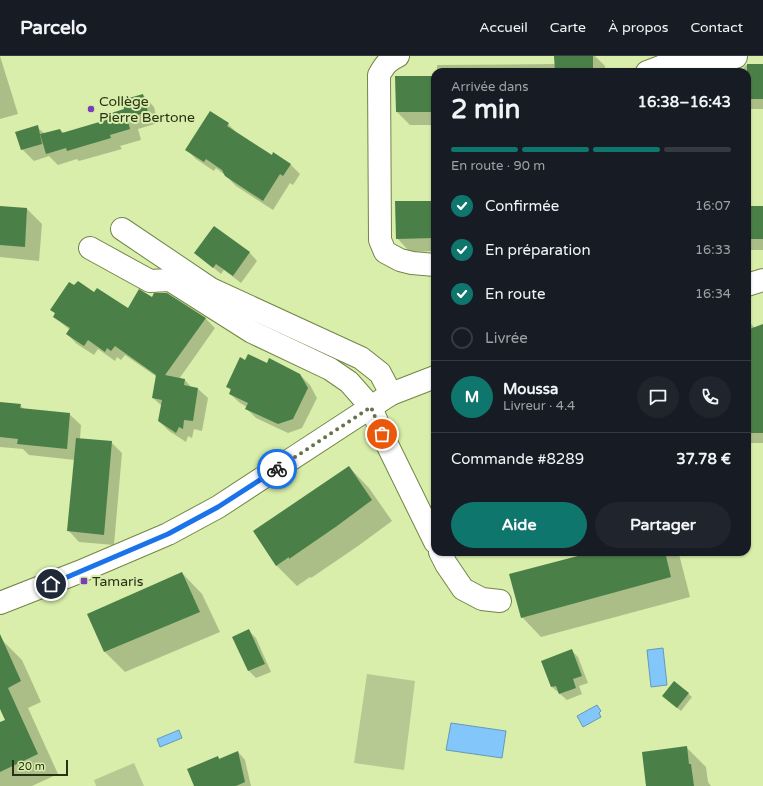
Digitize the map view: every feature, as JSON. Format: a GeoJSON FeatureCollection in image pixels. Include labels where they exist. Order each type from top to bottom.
{"type":"FeatureCollection","features":[{"type":"Feature","properties":{"kind":"street"},"geometry":{"type":"LineString","coordinates":[[398,56],[393,58],[384,66],[379,75],[380,240],[385,252],[400,260],[431,265]]}},
{"type":"Feature","properties":{"kind":"street"},"geometry":{"type":"LineString","coordinates":[[658,68],[679,60],[736,57]]}},
{"type":"Feature","properties":{"kind":"street"},"geometry":{"type":"LineString","coordinates":[[122,229],[211,289],[361,358],[380,373],[391,394]]}},
{"type":"Feature","properties":{"kind":"street"},"geometry":{"type":"LineString","coordinates":[[90,248],[150,281],[170,280],[252,332],[330,369],[349,382],[371,407],[382,434],[431,534]]}},
{"type":"Feature","properties":{"kind":"street"},"geometry":{"type":"LineString","coordinates":[[751,284],[763,280]]}},
{"type":"Feature","properties":{"kind":"street"},"geometry":{"type":"LineString","coordinates":[[0,603],[79,572],[168,534],[218,507],[391,394],[431,379]]}},
{"type":"Feature","properties":{"kind":"street"},"geometry":{"type":"LineString","coordinates":[[442,556],[463,589],[482,599],[500,601]]}},
{"type":"Feature","properties":{"kind":"green space"},"geometry":{"type":"Polygon","coordinates":[[[367,674],[415,681],[404,770],[354,763],[367,674]]]}},
{"type":"Feature","properties":{"kind":"green space"},"geometry":{"type":"Polygon","coordinates":[[[134,763],[144,786],[96,786],[94,780],[134,763]]]}},
{"type":"Feature","properties":{"kind":"water"},"geometry":{"type":"Polygon","coordinates":[[[663,648],[667,685],[651,687],[647,650],[663,648]]]}},
{"type":"Feature","properties":{"kind":"water"},"geometry":{"type":"Polygon","coordinates":[[[597,705],[601,711],[599,713],[601,717],[583,727],[577,716],[597,705]]]}},
{"type":"Feature","properties":{"kind":"water"},"geometry":{"type":"Polygon","coordinates":[[[451,723],[506,731],[502,758],[446,750],[451,723]]]}},
{"type":"Feature","properties":{"kind":"water"},"geometry":{"type":"Polygon","coordinates":[[[179,730],[182,738],[160,747],[157,739],[179,730]]]}},
{"type":"Feature","properties":{"kind":"building"},"geometry":{"type":"Polygon","coordinates":[[[554,56],[593,56],[593,68],[555,68],[554,56]]]}},
{"type":"Feature","properties":{"kind":"building"},"geometry":{"type":"Polygon","coordinates":[[[747,64],[763,64],[763,99],[751,99],[751,68],[747,68],[747,64]]]}},
{"type":"Feature","properties":{"kind":"building"},"geometry":{"type":"Polygon","coordinates":[[[395,76],[431,76],[431,112],[396,112],[395,76]]]}},
{"type":"Feature","properties":{"kind":"building"},"geometry":{"type":"Polygon","coordinates":[[[143,94],[148,112],[127,118],[130,129],[110,135],[111,138],[67,151],[66,148],[46,154],[40,134],[60,129],[62,133],[106,120],[105,115],[124,109],[122,100],[143,94]]]}},
{"type":"Feature","properties":{"kind":"building"},"geometry":{"type":"Polygon","coordinates":[[[210,111],[229,123],[227,126],[272,155],[273,152],[291,164],[283,176],[280,174],[263,201],[225,176],[222,170],[206,159],[204,162],[185,150],[210,111]]]}},
{"type":"Feature","properties":{"kind":"building"},"geometry":{"type":"Polygon","coordinates":[[[38,125],[42,144],[21,150],[15,132],[38,125]]]}},
{"type":"Feature","properties":{"kind":"building"},"geometry":{"type":"Polygon","coordinates":[[[395,201],[431,201],[431,238],[396,239],[395,201]]]}},
{"type":"Feature","properties":{"kind":"building"},"geometry":{"type":"Polygon","coordinates":[[[0,206],[27,208],[25,247],[0,245],[0,206]]]}},
{"type":"Feature","properties":{"kind":"building"},"geometry":{"type":"Polygon","coordinates":[[[751,206],[763,206],[763,239],[751,239],[751,206]]]}},
{"type":"Feature","properties":{"kind":"building"},"geometry":{"type":"Polygon","coordinates":[[[214,226],[250,252],[233,276],[216,264],[213,268],[194,253],[214,226]]]}},
{"type":"Feature","properties":{"kind":"building"},"geometry":{"type":"Polygon","coordinates":[[[78,281],[94,292],[97,288],[128,308],[139,289],[152,297],[154,293],[167,293],[206,318],[165,375],[185,379],[184,385],[198,388],[193,421],[184,420],[183,429],[179,427],[176,433],[158,421],[162,400],[152,398],[156,375],[115,346],[111,351],[107,348],[105,352],[88,340],[84,346],[66,334],[70,328],[53,317],[55,313],[50,310],[69,282],[74,285],[78,281]]]}},
{"type":"Feature","properties":{"kind":"building"},"geometry":{"type":"Polygon","coordinates":[[[763,324],[763,433],[751,433],[751,328],[763,324]]]}},
{"type":"Feature","properties":{"kind":"building"},"geometry":{"type":"Polygon","coordinates":[[[248,354],[267,363],[269,358],[300,374],[308,388],[293,419],[278,424],[245,409],[248,403],[229,394],[231,389],[226,387],[240,357],[245,360],[248,354]]]}},
{"type":"Feature","properties":{"kind":"building"},"geometry":{"type":"Polygon","coordinates":[[[0,402],[21,404],[20,408],[70,413],[67,449],[17,444],[18,439],[0,437],[0,402]]]}},
{"type":"Feature","properties":{"kind":"building"},"geometry":{"type":"Polygon","coordinates":[[[76,438],[112,441],[104,535],[67,531],[76,438]]]}},
{"type":"Feature","properties":{"kind":"building"},"geometry":{"type":"Polygon","coordinates":[[[349,466],[372,500],[289,559],[289,557],[276,566],[253,531],[349,466]]]}},
{"type":"Feature","properties":{"kind":"building"},"geometry":{"type":"Polygon","coordinates":[[[578,556],[666,556],[671,577],[521,618],[509,574],[578,556]]]}},
{"type":"Feature","properties":{"kind":"building"},"geometry":{"type":"Polygon","coordinates":[[[182,572],[200,612],[104,652],[87,614],[182,572]]]}},
{"type":"Feature","properties":{"kind":"building"},"geometry":{"type":"Polygon","coordinates":[[[249,629],[265,664],[248,671],[232,637],[249,629]]]}},
{"type":"Feature","properties":{"kind":"building"},"geometry":{"type":"Polygon","coordinates":[[[0,634],[21,681],[8,688],[38,754],[0,772],[0,722],[5,720],[0,709],[0,634]]]}},
{"type":"Feature","properties":{"kind":"building"},"geometry":{"type":"Polygon","coordinates":[[[572,649],[582,676],[573,679],[576,688],[559,694],[556,686],[551,687],[541,661],[572,649]]]}},
{"type":"Feature","properties":{"kind":"building"},"geometry":{"type":"Polygon","coordinates":[[[674,681],[689,693],[677,708],[662,696],[674,681]]]}},
{"type":"Feature","properties":{"kind":"building"},"geometry":{"type":"Polygon","coordinates":[[[687,746],[694,786],[646,786],[642,752],[687,746]]]}},
{"type":"Feature","properties":{"kind":"building"},"geometry":{"type":"Polygon","coordinates":[[[238,751],[245,782],[236,786],[194,786],[187,769],[218,756],[219,759],[238,751]]]}},
{"type":"Feature","properties":{"kind":"way so far"},"geometry":{"type":"LineString","coordinates":[[277,469],[371,407],[382,434]]}},
{"type":"Feature","properties":{"kind":"place","name":"Collège Pierre Bertone"},"geometry":{"type":"Point","coordinates":[91,109]}},
{"type":"Feature","properties":{"kind":"place","name":"Tamaris"},"geometry":{"type":"Point","coordinates":[84,581]}},
{"type":"Feature","properties":{"kind":"route"},"geometry":{"type":"LineString","coordinates":[[51,584],[168,534],[218,507],[277,469]]}}]}
